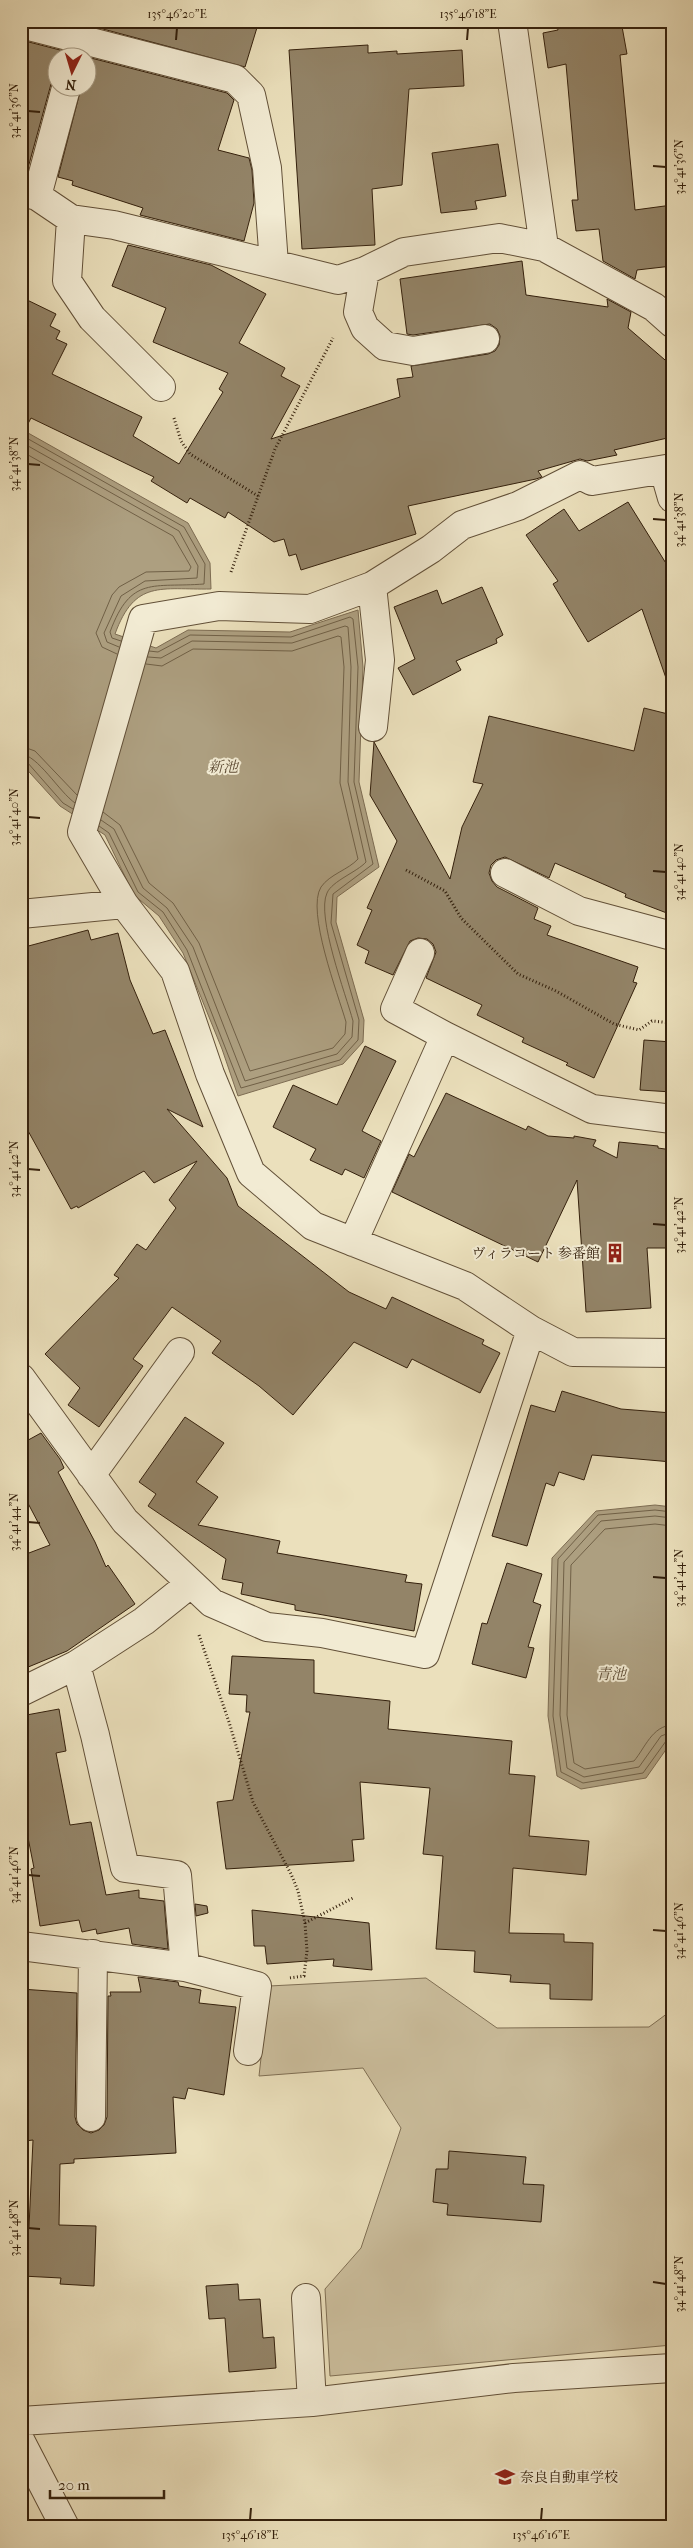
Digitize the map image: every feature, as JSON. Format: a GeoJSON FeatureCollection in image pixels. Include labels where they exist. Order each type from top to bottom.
{"type":"FeatureCollection","features":[{"type":"Feature","properties":{"kind":"street"},"geometry":{"type":"LineString","coordinates":[[512,21],[544,248]]}},
{"type":"Feature","properties":{"kind":"street"},"geometry":{"type":"LineString","coordinates":[[21,24],[77,48]]}},
{"type":"Feature","properties":{"kind":"street"},"geometry":{"type":"LineString","coordinates":[[98,52],[235,80],[251,96],[267,168],[274,264]]}},
{"type":"Feature","properties":{"kind":"street"},"geometry":{"type":"LineString","coordinates":[[63,98],[29,194],[71,219],[114,225],[178,243],[338,280],[365,271],[404,252],[499,238],[544,248],[666,312]]}},
{"type":"Feature","properties":{"kind":"street"},"geometry":{"type":"LineString","coordinates":[[71,219],[67,281],[92,318],[161,387]]}},
{"type":"Feature","properties":{"kind":"street"},"geometry":{"type":"LineString","coordinates":[[365,271],[358,312],[365,328],[385,346],[413,351],[485,339]]}},
{"type":"Feature","properties":{"kind":"street"},"geometry":{"type":"LineString","coordinates":[[672,498],[668,469],[592,481],[580,476],[518,506],[462,525],[431,549],[372,586],[310,609],[219,606],[143,619],[82,832],[124,904],[175,971],[210,1074],[251,1173],[313,1226],[465,1286],[531,1330],[573,1352],[672,1353]]}},
{"type":"Feature","properties":{"kind":"street"},"geometry":{"type":"LineString","coordinates":[[372,586],[380,660],[373,726]]}},
{"type":"Feature","properties":{"kind":"street"},"geometry":{"type":"LineString","coordinates":[[505,873],[580,911],[672,936]]}},
{"type":"Feature","properties":{"kind":"street"},"geometry":{"type":"LineString","coordinates":[[21,914],[124,904]]}},
{"type":"Feature","properties":{"kind":"street"},"geometry":{"type":"LineString","coordinates":[[420,953],[395,1009],[592,1109],[672,1119]]}},
{"type":"Feature","properties":{"kind":"street"},"geometry":{"type":"LineString","coordinates":[[353,1242],[445,1036]]}},
{"type":"Feature","properties":{"kind":"street"},"geometry":{"type":"LineString","coordinates":[[21,1378],[125,1521],[212,1603],[267,1626],[322,1633],[425,1654],[531,1330]]}},
{"type":"Feature","properties":{"kind":"street"},"geometry":{"type":"LineString","coordinates":[[91,1475],[180,1352]]}},
{"type":"Feature","properties":{"kind":"street"},"geometry":{"type":"LineString","coordinates":[[21,1692],[76,1665],[144,1621],[190,1584]]}},
{"type":"Feature","properties":{"kind":"street"},"geometry":{"type":"LineString","coordinates":[[76,1665],[95,1735],[126,1868],[177,1875],[184,1967]]}},
{"type":"Feature","properties":{"kind":"street"},"geometry":{"type":"LineString","coordinates":[[21,1946],[184,1967],[257,1986],[248,2051]]}},
{"type":"Feature","properties":{"kind":"street"},"geometry":{"type":"LineString","coordinates":[[91,2117],[93,1954]]}},
{"type":"Feature","properties":{"kind":"street"},"geometry":{"type":"LineString","coordinates":[[306,2298],[312,2402]]}},
{"type":"Feature","properties":{"kind":"street"},"geometry":{"type":"LineString","coordinates":[[21,2421],[312,2402],[514,2378],[672,2368]]}},
{"type":"Feature","properties":{"kind":"street"},"geometry":{"type":"LineString","coordinates":[[21,2442],[63,2526]]}},
{"type":"Feature","properties":{"kind":"path"},"geometry":{"type":"LineString","coordinates":[[219,606],[247,532],[275,449],[338,327],[358,312]]}},
{"type":"Feature","properties":{"kind":"path"},"geometry":{"type":"LineString","coordinates":[[161,387],[169,400],[181,440],[190,454],[258,496]]}},
{"type":"Feature","properties":{"kind":"path"},"geometry":{"type":"LineString","coordinates":[[406,870],[445,891],[461,918],[518,974],[556,992],[614,1024],[639,1030],[652,1022],[672,1023]]}},
{"type":"Feature","properties":{"kind":"path"},"geometry":{"type":"LineString","coordinates":[[190,1584],[190,1608],[229,1722],[247,1786],[266,1829],[291,1874],[305,1923],[307,1951],[304,1976],[276,1979],[257,1986]]}},
{"type":"Feature","properties":{"kind":"path"},"geometry":{"type":"LineString","coordinates":[[305,1923],[353,1898]]}},
{"type":"Feature","properties":{"kind":"shaded area"},"geometry":{"type":"Polygon","coordinates":[[[426,1978],[497,2028],[649,2027],[672,2010],[672,2345],[330,2376],[325,2289],[361,2248],[401,2128],[363,2068],[259,2076],[269,1986],[426,1978]]]}},
{"type":"Feature","properties":{"kind":"water","name":"新池"},"geometry":{"type":"Polygon","coordinates":[[[21,429],[188,523],[210,563],[211,589],[164,589],[152,591],[141,596],[131,604],[115,634],[156,648],[188,630],[290,632],[358,610],[363,667],[359,782],[379,867],[337,897],[336,922],[364,1020],[363,1042],[343,1064],[238,1096],[222,1049],[183,953],[159,916],[134,895],[105,835],[60,806],[21,763],[21,429]]]}},
{"type":"Feature","properties":{"kind":"water","name":"青池"},"geometry":{"type":"Polygon","coordinates":[[[655,1505],[672,1507],[672,1741],[646,1778],[581,1789],[557,1776],[548,1716],[552,1558],[596,1511],[655,1505]]]}},
{"type":"Feature","properties":{"kind":"building"},"geometry":{"type":"Polygon","coordinates":[[[73,21],[259,21],[245,67],[73,21]]]}},
{"type":"Feature","properties":{"kind":"building"},"geometry":{"type":"Polygon","coordinates":[[[556,21],[621,21],[627,54],[620,55],[635,210],[672,205],[672,266],[637,270],[635,279],[603,261],[599,229],[576,231],[572,200],[578,200],[566,64],[548,68],[543,33],[558,30],[556,21]]]}},
{"type":"Feature","properties":{"kind":"building"},"geometry":{"type":"Polygon","coordinates":[[[25,41],[52,48],[48,48],[48,95],[28,168],[21,166],[21,54],[25,41]]]}},
{"type":"Feature","properties":{"kind":"building"},"geometry":{"type":"Polygon","coordinates":[[[368,45],[368,53],[397,51],[397,54],[462,50],[464,86],[409,89],[402,185],[372,189],[375,245],[302,249],[289,50],[368,45]]]}},
{"type":"Feature","properties":{"kind":"building"},"geometry":{"type":"Polygon","coordinates":[[[98,60],[227,93],[234,100],[218,150],[249,158],[252,170],[254,203],[244,241],[140,215],[143,208],[72,185],[73,181],[58,177],[78,98],[98,98],[98,60]]]}},
{"type":"Feature","properties":{"kind":"building"},"geometry":{"type":"Polygon","coordinates":[[[498,144],[506,196],[475,201],[477,209],[441,213],[432,153],[498,144]]]}},
{"type":"Feature","properties":{"kind":"building"},"geometry":{"type":"Polygon","coordinates":[[[128,245],[211,265],[266,294],[239,343],[285,368],[281,376],[300,386],[271,439],[400,397],[397,379],[413,377],[411,366],[488,354],[495,351],[499,345],[500,336],[497,329],[490,324],[413,335],[407,334],[400,279],[522,261],[526,295],[608,307],[607,299],[631,312],[628,328],[672,366],[672,437],[614,450],[617,455],[587,461],[580,459],[538,471],[542,477],[536,479],[408,506],[416,534],[301,570],[296,554],[289,556],[284,539],[274,542],[228,512],[225,518],[190,498],[187,503],[151,481],[154,477],[31,418],[21,437],[21,297],[56,314],[50,326],[60,331],[56,339],[67,344],[52,374],[142,417],[133,436],[179,464],[223,392],[219,389],[228,373],[153,342],[166,308],[112,286],[128,245]]]}},
{"type":"Feature","properties":{"kind":"building"},"geometry":{"type":"Polygon","coordinates":[[[628,502],[672,573],[672,680],[667,681],[642,609],[588,642],[553,584],[558,581],[526,535],[564,509],[579,531],[628,502]]]}},
{"type":"Feature","properties":{"kind":"building"},"geometry":{"type":"Polygon","coordinates":[[[482,587],[503,635],[496,639],[497,643],[456,661],[461,670],[413,695],[398,668],[415,659],[394,607],[437,590],[442,604],[482,587]]]}},
{"type":"Feature","properties":{"kind":"building"},"geometry":{"type":"Polygon","coordinates":[[[644,708],[672,715],[672,915],[625,897],[626,894],[555,863],[549,878],[505,857],[496,860],[491,865],[489,873],[497,887],[538,908],[534,919],[551,926],[547,935],[638,967],[633,982],[637,983],[594,1078],[566,1065],[568,1063],[522,1042],[524,1038],[477,1015],[482,1005],[426,978],[436,952],[433,944],[427,939],[418,938],[410,941],[393,975],[365,963],[369,951],[357,945],[372,910],[367,908],[397,841],[370,795],[374,742],[450,879],[462,827],[483,784],[473,782],[489,716],[634,751],[644,708]]]}},
{"type":"Feature","properties":{"kind":"building"},"geometry":{"type":"Polygon","coordinates":[[[88,930],[91,940],[118,933],[130,980],[153,1034],[165,1030],[203,1127],[167,1109],[227,1178],[238,1206],[349,1292],[386,1309],[392,1297],[484,1340],[482,1344],[500,1353],[480,1393],[412,1359],[407,1368],[354,1342],[293,1415],[259,1386],[212,1353],[221,1341],[172,1307],[133,1359],[143,1366],[99,1427],[68,1405],[80,1388],[45,1354],[119,1278],[114,1275],[137,1244],[146,1250],[176,1208],[169,1200],[197,1161],[154,1183],[144,1171],[78,1208],[77,1206],[71,1209],[21,1118],[21,948],[88,930]]]}},
{"type":"Feature","properties":{"kind":"building"},"geometry":{"type":"Polygon","coordinates":[[[644,1040],[672,1042],[672,1092],[640,1090],[644,1040]]]}},
{"type":"Feature","properties":{"kind":"building"},"geometry":{"type":"Polygon","coordinates":[[[365,1046],[396,1061],[362,1131],[381,1141],[364,1178],[345,1169],[342,1175],[310,1160],[316,1149],[273,1127],[293,1085],[337,1105],[365,1046]]]}},
{"type":"Feature","properties":{"kind":"building"},"geometry":{"type":"Polygon","coordinates":[[[446,1093],[526,1130],[528,1126],[548,1136],[574,1138],[574,1136],[596,1140],[593,1146],[617,1158],[619,1142],[658,1146],[658,1148],[672,1150],[666,1214],[672,1213],[672,1248],[647,1248],[651,1308],[586,1312],[577,1180],[538,1262],[392,1192],[409,1154],[414,1157],[446,1093]]]}},
{"type":"Feature","properties":{"kind":"building"},"geometry":{"type":"Polygon","coordinates":[[[562,1391],[621,1409],[672,1413],[672,1462],[592,1455],[584,1480],[559,1472],[554,1486],[546,1483],[527,1546],[492,1536],[531,1405],[555,1412],[562,1391]]]}},
{"type":"Feature","properties":{"kind":"building"},"geometry":{"type":"Polygon","coordinates":[[[185,1417],[224,1443],[196,1482],[218,1497],[198,1525],[280,1541],[277,1553],[407,1575],[405,1582],[422,1584],[414,1631],[295,1610],[295,1605],[241,1594],[243,1583],[222,1579],[226,1559],[148,1506],[156,1494],[139,1482],[185,1417]]]}},
{"type":"Feature","properties":{"kind":"building"},"geometry":{"type":"Polygon","coordinates":[[[41,1433],[60,1459],[64,1468],[58,1472],[106,1567],[108,1565],[135,1604],[67,1651],[21,1670],[21,1556],[50,1545],[21,1490],[21,1444],[41,1433]]]}},
{"type":"Feature","properties":{"kind":"building"},"geometry":{"type":"Polygon","coordinates":[[[507,1563],[542,1574],[533,1602],[541,1605],[528,1647],[534,1648],[526,1678],[472,1664],[482,1623],[487,1624],[507,1563]]]}},
{"type":"Feature","properties":{"kind":"building"},"geometry":{"type":"Polygon","coordinates":[[[232,1656],[314,1660],[314,1693],[390,1701],[388,1729],[512,1741],[509,1774],[535,1776],[529,1836],[589,1841],[586,1875],[513,1868],[509,1933],[564,1934],[564,1942],[593,1943],[592,2000],[550,1999],[550,1984],[510,1982],[511,1975],[474,1972],[475,1951],[436,1949],[443,1856],[423,1854],[430,1788],[360,1782],[364,1839],[352,1840],[354,1861],[226,1869],[217,1802],[233,1800],[250,1712],[246,1712],[247,1695],[229,1694],[232,1656]]]}},
{"type":"Feature","properties":{"kind":"building"},"geometry":{"type":"Polygon","coordinates":[[[59,1709],[66,1751],[56,1753],[70,1825],[91,1822],[106,1895],[139,1890],[139,1898],[164,1901],[168,1949],[132,1944],[129,1928],[97,1934],[96,1929],[82,1932],[79,1920],[40,1926],[31,1869],[34,1868],[21,1802],[21,1716],[59,1709]]]}},
{"type":"Feature","properties":{"kind":"building"},"geometry":{"type":"Polygon","coordinates":[[[195,1904],[207,1906],[208,1913],[196,1916],[195,1904]]]}},
{"type":"Feature","properties":{"kind":"building"},"geometry":{"type":"Polygon","coordinates":[[[252,1910],[369,1923],[372,1970],[333,1966],[334,1959],[267,1964],[265,1946],[254,1946],[252,1910]]]}},
{"type":"Feature","properties":{"kind":"building"},"geometry":{"type":"Polygon","coordinates":[[[138,1977],[178,1982],[179,1986],[201,1990],[199,2003],[236,2007],[224,2095],[188,2088],[185,2099],[173,2097],[176,2153],[74,2159],[74,2163],[60,2164],[59,2225],[96,2226],[94,2286],[60,2284],[61,2278],[22,2276],[24,2228],[29,2227],[33,2140],[25,2141],[21,2098],[21,1989],[77,1993],[75,2117],[77,2124],[83,2130],[91,2133],[99,2130],[104,2125],[107,2117],[108,1996],[111,1996],[110,1992],[141,1992],[138,1977]]]}},
{"type":"Feature","properties":{"kind":"building"},"geometry":{"type":"Polygon","coordinates":[[[449,2151],[526,2157],[523,2184],[544,2185],[541,2222],[447,2215],[448,2204],[433,2202],[436,2169],[448,2169],[449,2151]]]}},
{"type":"Feature","properties":{"kind":"building"},"geometry":{"type":"Polygon","coordinates":[[[238,2284],[239,2300],[260,2299],[263,2338],[274,2337],[276,2368],[229,2372],[225,2318],[209,2319],[206,2286],[238,2284]]]}},
{"type":"Feature","properties":{"kind":"place","name":"ヴィラコート 参番館"},"geometry":{"type":"Point","coordinates":[615,1253]}},
{"type":"Feature","properties":{"kind":"place","name":"奈良自動車学校"},"geometry":{"type":"Point","coordinates":[505,2477]}}]}
